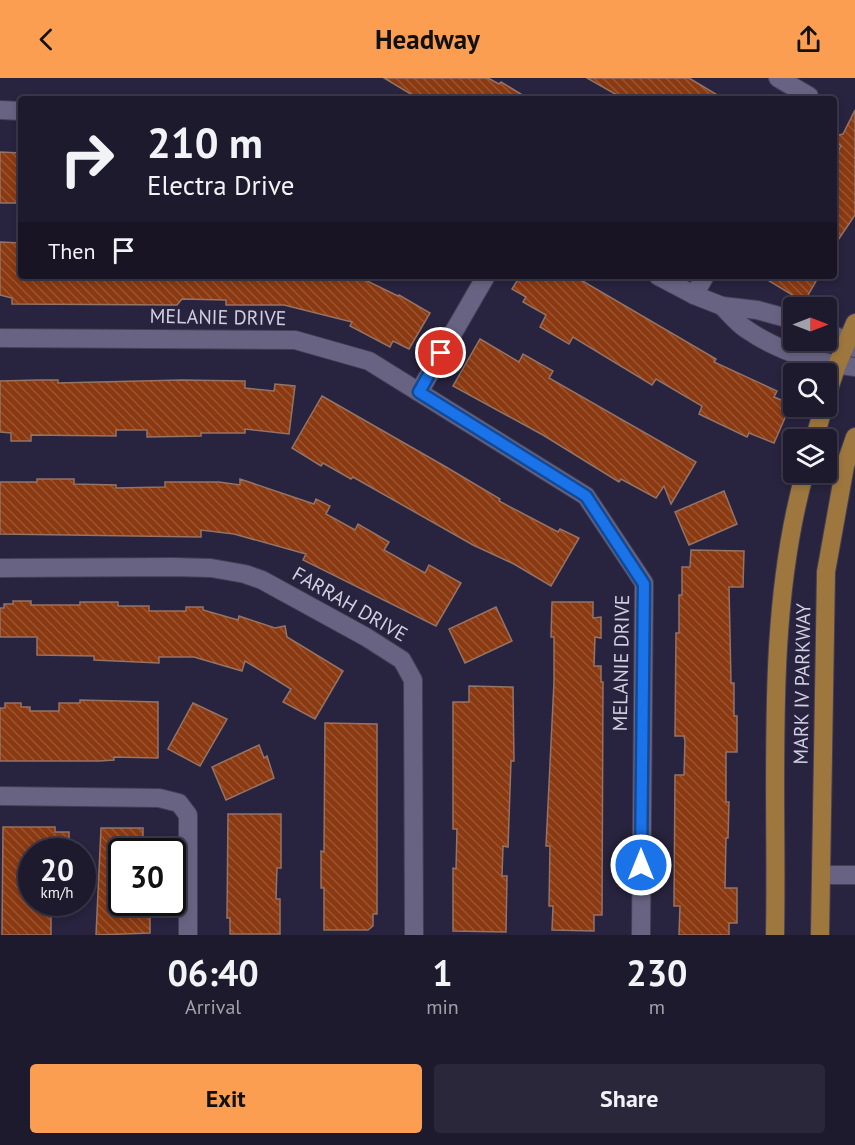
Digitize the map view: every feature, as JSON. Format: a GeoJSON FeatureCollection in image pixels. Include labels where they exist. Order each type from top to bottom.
{"type":"FeatureCollection","features":[{"type":"Feature","properties":{"kind":"main road"},"geometry":{"type":"LineString","coordinates":[[837,380],[846,366],[855,323]]}},
{"type":"Feature","properties":{"kind":"main road","name":"MARK IV PARKWAY"},"geometry":{"type":"LineString","coordinates":[[820,935],[826,572],[845,466],[855,436]]}},
{"type":"Feature","properties":{"kind":"main road","name":"MARK IV PARKWAY"},"geometry":{"type":"LineString","coordinates":[[775,935],[776,722],[782,601],[795,507],[802,483]]}},
{"type":"Feature","properties":{"kind":"street"},"geometry":{"type":"LineString","coordinates":[[778,78],[809,96]]}},
{"type":"Feature","properties":{"kind":"street"},"geometry":{"type":"LineString","coordinates":[[0,110],[18,111]]}},
{"type":"Feature","properties":{"kind":"street"},"geometry":{"type":"LineString","coordinates":[[419,392],[484,279]]}},
{"type":"Feature","properties":{"kind":"street"},"geometry":{"type":"LineString","coordinates":[[664,279],[722,306],[757,310],[783,317]]}},
{"type":"Feature","properties":{"kind":"street"},"geometry":{"type":"LineString","coordinates":[[694,295],[703,279]]}},
{"type":"Feature","properties":{"kind":"street"},"geometry":{"type":"LineString","coordinates":[[722,306],[744,328],[769,343],[825,364],[846,366]]}},
{"type":"Feature","properties":{"kind":"street"},"geometry":{"type":"LineString","coordinates":[[837,337],[851,344]]}},
{"type":"Feature","properties":{"kind":"street","name":"MELANIE DRIVE"},"geometry":{"type":"LineString","coordinates":[[0,338],[296,340],[369,361],[586,496],[644,584],[640,935]]}},
{"type":"Feature","properties":{"kind":"street","name":"FARRAH DRIVE"},"geometry":{"type":"LineString","coordinates":[[0,568],[173,567],[211,568],[245,574],[311,605],[366,636],[402,660],[413,680],[414,689],[414,935]]}},
{"type":"Feature","properties":{"kind":"street"},"geometry":{"type":"LineString","coordinates":[[0,796],[159,798],[179,803],[188,815],[188,935]]}},
{"type":"Feature","properties":{"kind":"street"},"geometry":{"type":"LineString","coordinates":[[822,875],[855,875]]}},
{"type":"Feature","properties":{"kind":"building"},"geometry":{"type":"Polygon","coordinates":[[[384,78],[488,78],[499,84],[501,82],[524,96],[414,96],[384,78]]]}},
{"type":"Feature","properties":{"kind":"building"},"geometry":{"type":"Polygon","coordinates":[[[587,78],[689,78],[719,96],[619,96],[587,78]]]}},
{"type":"Feature","properties":{"kind":"building"},"geometry":{"type":"Polygon","coordinates":[[[855,110],[855,215],[837,242],[837,153],[841,146],[837,143],[837,135],[843,134],[855,110]]]}},
{"type":"Feature","properties":{"kind":"building"},"geometry":{"type":"Polygon","coordinates":[[[0,152],[18,153],[18,203],[0,203],[0,152]]]}},
{"type":"Feature","properties":{"kind":"building"},"geometry":{"type":"Polygon","coordinates":[[[0,242],[18,243],[18,279],[366,279],[430,313],[409,349],[393,341],[390,347],[350,326],[352,322],[284,305],[226,305],[226,300],[182,299],[177,305],[12,304],[12,298],[0,295],[0,242]]]}},
{"type":"Feature","properties":{"kind":"building"},"geometry":{"type":"Polygon","coordinates":[[[518,279],[579,279],[716,359],[714,362],[777,391],[774,397],[783,401],[783,417],[785,417],[774,443],[749,433],[747,437],[699,414],[702,406],[656,379],[652,385],[573,337],[569,344],[540,327],[546,315],[523,302],[526,297],[512,289],[518,279]]]}},
{"type":"Feature","properties":{"kind":"building"},"geometry":{"type":"Polygon","coordinates":[[[766,279],[817,279],[807,297],[796,297],[766,279]]]}},
{"type":"Feature","properties":{"kind":"building"},"geometry":{"type":"Polygon","coordinates":[[[480,339],[519,362],[523,354],[553,371],[549,378],[696,462],[671,504],[664,486],[656,498],[621,479],[619,482],[543,435],[453,386],[480,339]]]}},
{"type":"Feature","properties":{"kind":"building"},"geometry":{"type":"Polygon","coordinates":[[[58,380],[58,383],[245,381],[245,388],[274,391],[275,384],[295,386],[289,434],[245,429],[245,433],[147,437],[147,430],[116,430],[116,436],[31,435],[31,441],[11,441],[11,433],[0,432],[0,381],[58,380]]]}},
{"type":"Feature","properties":{"kind":"building"},"geometry":{"type":"Polygon","coordinates":[[[322,396],[500,499],[499,501],[558,532],[560,529],[579,538],[551,586],[353,477],[351,479],[323,463],[321,466],[292,448],[322,396]]]}},
{"type":"Feature","properties":{"kind":"building"},"geometry":{"type":"Polygon","coordinates":[[[37,479],[74,479],[74,484],[116,485],[116,488],[165,487],[165,482],[219,482],[240,485],[240,479],[314,504],[316,499],[330,506],[326,514],[355,530],[358,524],[389,542],[384,550],[425,573],[429,565],[461,583],[436,626],[303,560],[306,554],[234,534],[201,530],[201,537],[0,534],[0,482],[37,482],[37,479]]]}},
{"type":"Feature","properties":{"kind":"building"},"geometry":{"type":"Polygon","coordinates":[[[724,491],[737,524],[689,545],[675,512],[724,491]]]}},
{"type":"Feature","properties":{"kind":"building"},"geometry":{"type":"Polygon","coordinates":[[[691,550],[744,551],[743,587],[729,587],[731,683],[734,683],[734,716],[737,716],[737,752],[726,752],[726,802],[729,802],[725,888],[737,888],[737,923],[729,923],[729,935],[679,935],[680,906],[674,906],[675,775],[684,775],[685,741],[684,736],[675,736],[676,633],[679,633],[682,567],[690,567],[691,550]]]}},
{"type":"Feature","properties":{"kind":"building"},"geometry":{"type":"Polygon","coordinates":[[[13,601],[31,601],[31,605],[118,602],[118,606],[149,606],[149,611],[186,611],[186,607],[203,607],[203,610],[238,620],[239,616],[275,628],[285,626],[287,637],[343,671],[315,719],[283,702],[291,689],[245,661],[242,671],[194,657],[159,657],[159,663],[94,660],[94,656],[37,655],[37,637],[0,637],[0,608],[4,608],[4,604],[13,604],[13,601]]]}},
{"type":"Feature","properties":{"kind":"building"},"geometry":{"type":"Polygon","coordinates":[[[552,602],[593,602],[593,618],[601,617],[601,638],[595,637],[594,666],[601,666],[601,682],[603,682],[602,915],[594,915],[594,931],[552,930],[553,906],[549,906],[550,846],[546,846],[554,682],[554,637],[551,637],[552,602]]]}},
{"type":"Feature","properties":{"kind":"building"},"geometry":{"type":"Polygon","coordinates":[[[496,607],[512,641],[465,663],[449,629],[496,607]]]}},
{"type":"Feature","properties":{"kind":"building"},"geometry":{"type":"Polygon","coordinates":[[[469,686],[513,687],[514,761],[511,761],[508,847],[503,846],[502,876],[507,876],[506,932],[453,931],[453,868],[456,869],[457,829],[453,829],[453,702],[469,702],[469,686]]]}},
{"type":"Feature","properties":{"kind":"building"},"geometry":{"type":"Polygon","coordinates":[[[80,700],[158,702],[158,758],[114,757],[114,760],[99,761],[0,761],[0,708],[5,708],[5,703],[21,703],[21,707],[30,707],[30,711],[59,711],[59,703],[80,703],[80,700]]]}},
{"type":"Feature","properties":{"kind":"building"},"geometry":{"type":"Polygon","coordinates":[[[193,703],[227,719],[200,766],[168,749],[193,703]]]}},
{"type":"Feature","properties":{"kind":"building"},"geometry":{"type":"Polygon","coordinates":[[[325,723],[377,724],[377,914],[373,914],[373,926],[368,930],[324,930],[321,851],[324,852],[325,723]]]}},
{"type":"Feature","properties":{"kind":"building"},"geometry":{"type":"Polygon","coordinates":[[[259,745],[264,758],[267,756],[274,778],[226,800],[212,767],[259,745]]]}},
{"type":"Feature","properties":{"kind":"building"},"geometry":{"type":"Polygon","coordinates":[[[228,814],[281,814],[281,868],[277,868],[276,899],[280,899],[280,934],[230,934],[230,918],[227,918],[228,814]]]}},
{"type":"Feature","properties":{"kind":"building"},"geometry":{"type":"Polygon","coordinates":[[[3,827],[55,827],[55,832],[69,832],[69,838],[18,838],[18,916],[51,916],[51,935],[2,935],[3,827]]]}},
{"type":"Feature","properties":{"kind":"building"},"geometry":{"type":"Polygon","coordinates":[[[101,828],[143,828],[143,838],[108,838],[108,916],[150,916],[150,933],[96,935],[101,828]]]}},
{"type":"Feature","properties":{"kind":"route"},"geometry":{"type":"LineString","coordinates":[[441,353],[419,392],[586,496],[644,584],[641,865]]}}]}
